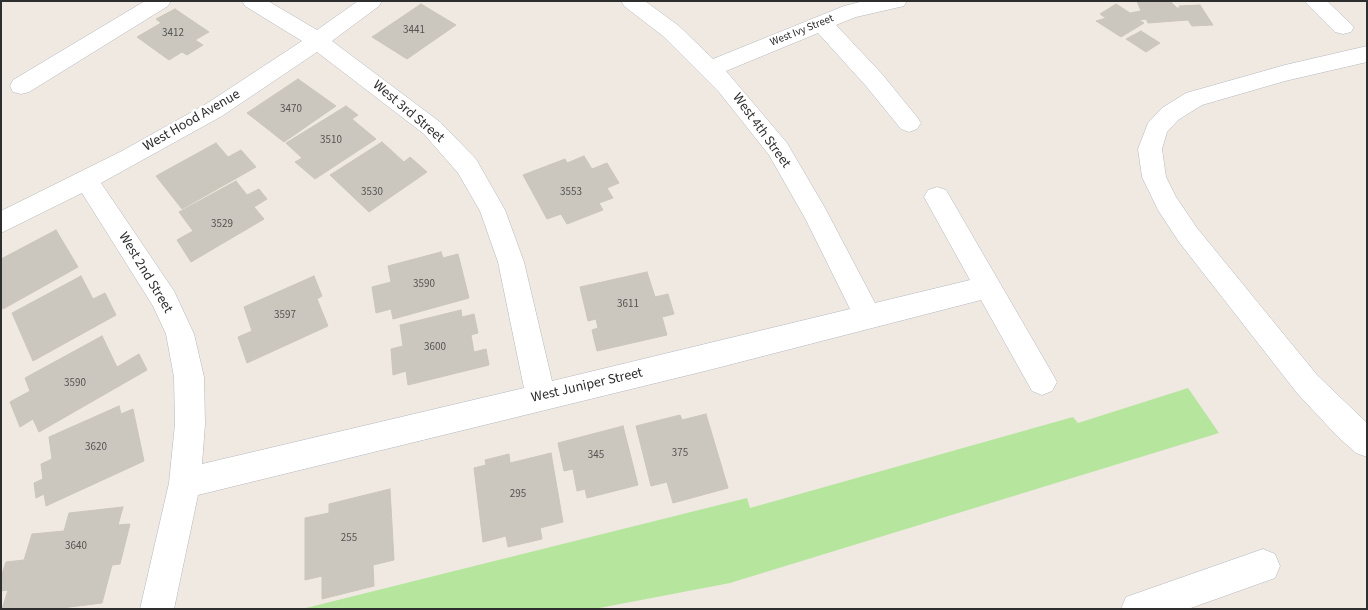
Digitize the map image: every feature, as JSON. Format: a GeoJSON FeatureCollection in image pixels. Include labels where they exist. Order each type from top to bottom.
{"type":"FeatureCollection","features":[{"type":"Feature","properties":{"kind":"street"},"geometry":{"type":"LineString","coordinates":[[21,86],[161,1]]}},
{"type":"Feature","properties":{"kind":"street"},"geometry":{"type":"LineString","coordinates":[[252,1],[318,40]]}},
{"type":"Feature","properties":{"kind":"street","name":"West Hood Avenue"},"geometry":{"type":"LineString","coordinates":[[1,223],[86,180],[214,110],[372,1]]}},
{"type":"Feature","properties":{"kind":"street","name":"West 4th Street"},"geometry":{"type":"LineString","coordinates":[[631,1],[671,32],[727,86],[778,149],[816,215],[868,317]]}},
{"type":"Feature","properties":{"kind":"street","name":"West Ivy Street"},"geometry":{"type":"LineString","coordinates":[[710,69],[852,11],[898,1]]}},
{"type":"Feature","properties":{"kind":"street"},"geometry":{"type":"LineString","coordinates":[[1314,1],[1343,27]]}},
{"type":"Feature","properties":{"kind":"street"},"geometry":{"type":"LineString","coordinates":[[821,23],[874,80],[909,123]]}},
{"type":"Feature","properties":{"kind":"street","name":"West 3rd Street"},"geometry":{"type":"LineString","coordinates":[[318,40],[432,128],[467,166],[492,210],[511,262],[541,397]]}},
{"type":"Feature","properties":{"kind":"street"},"geometry":{"type":"LineString","coordinates":[[1367,54],[1285,73],[1194,99],[1170,114],[1156,129],[1150,149],[1154,177],[1166,203],[1188,235],[1307,384],[1349,427],[1367,442]]}},
{"type":"Feature","properties":{"kind":"street","name":"West 2nd Street"},"geometry":{"type":"LineString","coordinates":[[86,180],[164,299],[180,334],[189,386],[190,424],[185,483],[157,609]]}},
{"type":"Feature","properties":{"kind":"street"},"geometry":{"type":"LineString","coordinates":[[937,197],[1042,382]]}},
{"type":"Feature","properties":{"kind":"street","name":"West Juniper Street"},"geometry":{"type":"LineString","coordinates":[[185,483],[988,287]]}},
{"type":"Feature","properties":{"kind":"street"},"geometry":{"type":"LineString","coordinates":[[1144,608],[1263,566]]}},
{"type":"Feature","properties":{"kind":"green space"},"geometry":{"type":"Polygon","coordinates":[[[1188,388],[1219,433],[730,583],[594,609],[302,609],[747,498],[750,508],[1073,417],[1078,423],[1188,388]]]}},
{"type":"Feature","properties":{"kind":"building"},"geometry":{"type":"Polygon","coordinates":[[[1137,1],[1170,1],[1177,8],[1180,8],[1179,6],[1200,5],[1213,25],[1192,26],[1188,20],[1148,23],[1146,19],[1139,20],[1144,23],[1121,37],[1096,21],[1106,18],[1100,14],[1116,4],[1130,13],[1141,11],[1137,1]]]}},
{"type":"Feature","properties":{"kind":"building"},"geometry":{"type":"Polygon","coordinates":[[[421,4],[456,25],[407,59],[372,37],[421,4]]]}},
{"type":"Feature","properties":{"kind":"building"},"geometry":{"type":"Polygon","coordinates":[[[175,9],[209,32],[195,40],[203,45],[187,55],[182,52],[169,60],[137,37],[161,23],[156,19],[175,9]]]}},
{"type":"Feature","properties":{"kind":"building"},"geometry":{"type":"Polygon","coordinates":[[[1141,31],[1160,43],[1146,52],[1126,39],[1141,31]]]}},
{"type":"Feature","properties":{"kind":"building"},"geometry":{"type":"Polygon","coordinates":[[[298,79],[336,106],[284,142],[247,113],[298,79]]]}},
{"type":"Feature","properties":{"kind":"building"},"geometry":{"type":"Polygon","coordinates":[[[346,106],[358,115],[352,119],[376,139],[315,179],[295,162],[302,158],[286,143],[346,106]]]}},
{"type":"Feature","properties":{"kind":"building"},"geometry":{"type":"Polygon","coordinates":[[[382,142],[404,162],[410,157],[427,172],[369,212],[330,175],[382,142]]]}},
{"type":"Feature","properties":{"kind":"building"},"geometry":{"type":"Polygon","coordinates":[[[216,143],[228,157],[241,150],[256,167],[182,209],[156,176],[216,143]]]}},
{"type":"Feature","properties":{"kind":"building"},"geometry":{"type":"Polygon","coordinates":[[[584,156],[592,169],[607,163],[619,183],[607,188],[613,198],[599,203],[603,210],[567,224],[561,214],[547,219],[523,175],[565,159],[567,163],[584,156]]]}},
{"type":"Feature","properties":{"kind":"building"},"geometry":{"type":"Polygon","coordinates":[[[236,181],[247,195],[259,189],[267,199],[254,207],[264,219],[191,262],[177,240],[193,231],[179,212],[236,181]]]}},
{"type":"Feature","properties":{"kind":"building"},"geometry":{"type":"Polygon","coordinates":[[[56,230],[78,267],[3,309],[1,305],[1,259],[56,230]]]}},
{"type":"Feature","properties":{"kind":"building"},"geometry":{"type":"Polygon","coordinates":[[[441,252],[443,258],[458,254],[469,298],[393,319],[391,309],[376,313],[372,287],[391,282],[388,266],[441,252]]]}},
{"type":"Feature","properties":{"kind":"building"},"geometry":{"type":"Polygon","coordinates":[[[647,272],[655,297],[668,294],[674,314],[662,317],[667,335],[597,351],[592,330],[598,328],[596,319],[588,321],[580,287],[647,272]]]}},
{"type":"Feature","properties":{"kind":"building"},"geometry":{"type":"Polygon","coordinates":[[[81,276],[93,299],[105,293],[116,315],[33,361],[12,313],[81,276]]]}},
{"type":"Feature","properties":{"kind":"building"},"geometry":{"type":"Polygon","coordinates":[[[314,276],[322,296],[317,299],[328,326],[247,363],[238,337],[252,331],[244,307],[314,276]]]}},
{"type":"Feature","properties":{"kind":"building"},"geometry":{"type":"Polygon","coordinates":[[[461,310],[462,317],[474,314],[478,333],[471,335],[474,352],[486,349],[489,365],[408,385],[406,371],[393,375],[391,349],[403,346],[400,325],[461,310]]]}},
{"type":"Feature","properties":{"kind":"building"},"geometry":{"type":"Polygon","coordinates":[[[102,336],[117,367],[139,354],[147,370],[39,432],[33,419],[20,427],[10,402],[30,391],[25,378],[102,336]]]}},
{"type":"Feature","properties":{"kind":"building"},"geometry":{"type":"Polygon","coordinates":[[[119,406],[121,414],[133,409],[144,461],[46,506],[44,494],[36,498],[34,483],[43,479],[41,464],[52,459],[49,437],[119,406]]]}},
{"type":"Feature","properties":{"kind":"building"},"geometry":{"type":"Polygon","coordinates":[[[706,414],[728,488],[673,503],[667,482],[651,486],[636,426],[680,415],[682,420],[706,414]]]}},
{"type":"Feature","properties":{"kind":"building"},"geometry":{"type":"Polygon","coordinates":[[[623,426],[638,485],[587,498],[585,489],[577,491],[573,469],[564,471],[558,443],[623,426]]]}},
{"type":"Feature","properties":{"kind":"building"},"geometry":{"type":"Polygon","coordinates":[[[551,453],[563,522],[540,528],[542,539],[508,547],[506,536],[483,542],[474,468],[486,465],[485,460],[509,454],[510,463],[551,453]]]}},
{"type":"Feature","properties":{"kind":"building"},"geometry":{"type":"Polygon","coordinates":[[[390,489],[394,560],[373,565],[374,586],[322,599],[322,576],[305,580],[305,518],[329,513],[329,504],[390,489]]]}},
{"type":"Feature","properties":{"kind":"building"},"geometry":{"type":"Polygon","coordinates":[[[123,507],[118,525],[130,524],[120,564],[112,565],[102,603],[54,609],[2,609],[8,590],[1,591],[1,577],[6,562],[24,560],[32,534],[64,531],[69,513],[123,507]]]}}]}
